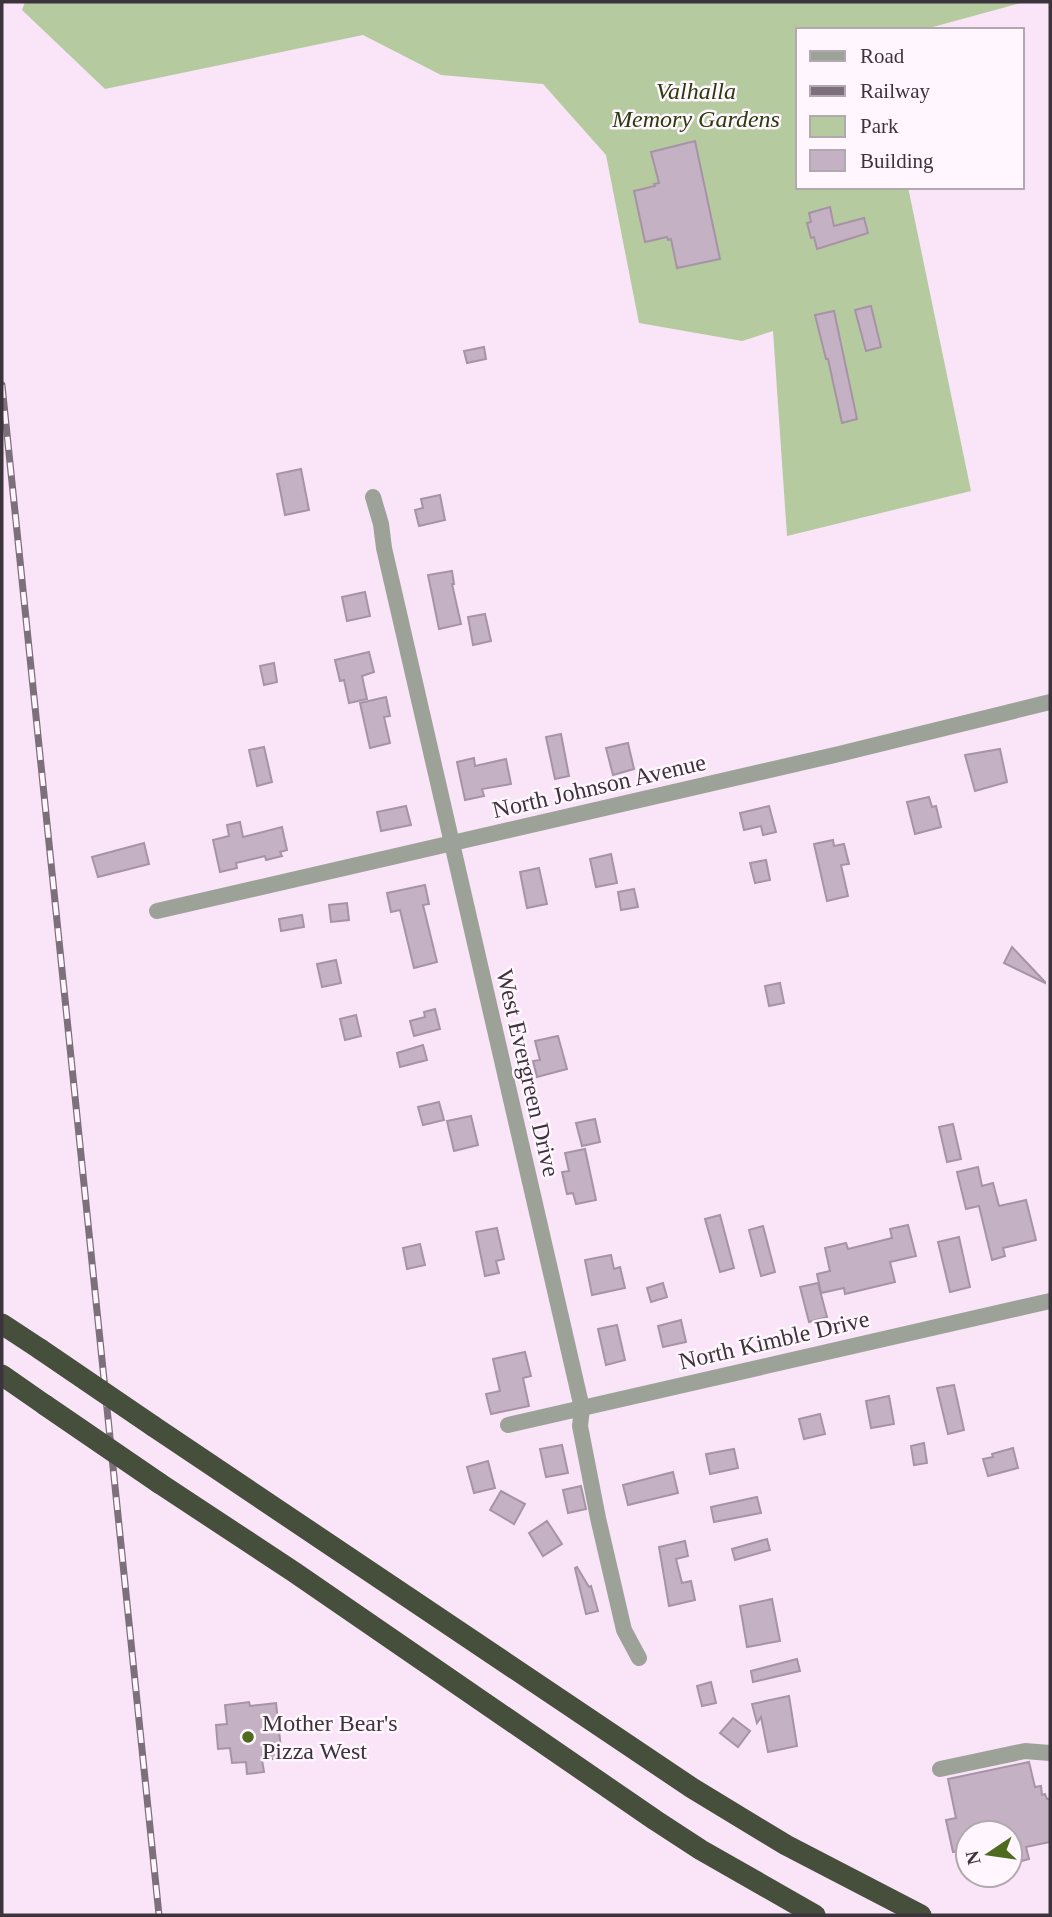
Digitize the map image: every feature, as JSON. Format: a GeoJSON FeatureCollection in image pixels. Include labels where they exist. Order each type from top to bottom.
{"type":"FeatureCollection","features":[{"type":"Feature","properties":{"kind":"highway"},"geometry":{"type":"LineString","coordinates":[[2,1324],[692,1788],[786,1845],[921,1915]]}},
{"type":"Feature","properties":{"kind":"highway"},"geometry":{"type":"LineString","coordinates":[[2,1376],[328,1595],[654,1820],[815,1915]]}},
{"type":"Feature","properties":{"kind":"street","name":"West Evergreen Drive"},"geometry":{"type":"LineString","coordinates":[[373,497],[582,1408],[580,1426],[598,1518],[625,1630],[639,1658]]}},
{"type":"Feature","properties":{"kind":"street","name":"North Johnson Avenue"},"geometry":{"type":"LineString","coordinates":[[157,911],[839,754],[1050,702]]}},
{"type":"Feature","properties":{"kind":"street","name":"North Kimble Drive"},"geometry":{"type":"LineString","coordinates":[[508,1425],[1050,1301]]}},
{"type":"Feature","properties":{"kind":"street"},"geometry":{"type":"LineString","coordinates":[[940,1769],[1025,1751],[1050,1753]]}},
{"type":"Feature","properties":{"kind":"green space","name":"Valhalla Memory Gardens"},"geometry":{"type":"Polygon","coordinates":[[[25,2],[1024,2],[929,28],[796,28],[796,189],[908,189],[971,491],[787,536],[773,331],[742,341],[639,323],[606,155],[543,84],[441,75],[363,35],[105,89],[22,10],[25,2]]]}},
{"type":"Feature","properties":{"kind":"building"},"geometry":{"type":"Polygon","coordinates":[[[695,141],[720,259],[677,268],[671,239],[668,240],[667,237],[645,242],[634,191],[659,183],[651,152],[695,141]]]}},
{"type":"Feature","properties":{"kind":"building"},"geometry":{"type":"Polygon","coordinates":[[[830,207],[834,226],[864,218],[868,233],[817,249],[807,223],[811,222],[809,213],[830,207]]]}},
{"type":"Feature","properties":{"kind":"building"},"geometry":{"type":"Polygon","coordinates":[[[871,306],[881,347],[866,351],[855,310],[871,306]]]}},
{"type":"Feature","properties":{"kind":"building"},"geometry":{"type":"Polygon","coordinates":[[[834,311],[857,419],[842,423],[815,315],[834,311]]]}},
{"type":"Feature","properties":{"kind":"building"},"geometry":{"type":"Polygon","coordinates":[[[484,347],[486,359],[467,363],[464,351],[484,347]]]}},
{"type":"Feature","properties":{"kind":"building"},"geometry":{"type":"Polygon","coordinates":[[[301,469],[309,510],[285,515],[277,474],[301,469]]]}},
{"type":"Feature","properties":{"kind":"building"},"geometry":{"type":"Polygon","coordinates":[[[440,495],[445,520],[419,526],[415,510],[423,508],[421,499],[440,495]]]}},
{"type":"Feature","properties":{"kind":"building"},"geometry":{"type":"Polygon","coordinates":[[[452,571],[452,584],[461,624],[439,629],[428,575],[452,571]]]}},
{"type":"Feature","properties":{"kind":"building"},"geometry":{"type":"Polygon","coordinates":[[[365,592],[370,616],[347,621],[342,597],[365,592]]]}},
{"type":"Feature","properties":{"kind":"building"},"geometry":{"type":"Polygon","coordinates":[[[485,614],[491,641],[473,645],[468,617],[485,614]]]}},
{"type":"Feature","properties":{"kind":"building"},"geometry":{"type":"Polygon","coordinates":[[[369,652],[374,672],[362,676],[367,699],[349,703],[344,680],[340,681],[335,660],[369,652]]]}},
{"type":"Feature","properties":{"kind":"building"},"geometry":{"type":"Polygon","coordinates":[[[274,663],[277,682],[264,685],[260,666],[274,663]]]}},
{"type":"Feature","properties":{"kind":"building"},"geometry":{"type":"Polygon","coordinates":[[[386,697],[390,716],[384,717],[390,743],[370,748],[360,703],[386,697]]]}},
{"type":"Feature","properties":{"kind":"building"},"geometry":{"type":"Polygon","coordinates":[[[561,734],[569,776],[555,779],[546,737],[561,734]]]}},
{"type":"Feature","properties":{"kind":"building"},"geometry":{"type":"Polygon","coordinates":[[[628,743],[634,769],[613,775],[606,748],[628,743]]]}},
{"type":"Feature","properties":{"kind":"building"},"geometry":{"type":"Polygon","coordinates":[[[264,747],[272,782],[257,786],[249,750],[264,747]]]}},
{"type":"Feature","properties":{"kind":"building"},"geometry":{"type":"Polygon","coordinates":[[[1000,749],[1007,782],[975,791],[965,755],[1000,749]]]}},
{"type":"Feature","properties":{"kind":"building"},"geometry":{"type":"Polygon","coordinates":[[[474,758],[475,766],[506,759],[511,784],[482,789],[484,796],[465,800],[457,762],[474,758]]]}},
{"type":"Feature","properties":{"kind":"building"},"geometry":{"type":"Polygon","coordinates":[[[929,797],[932,807],[936,806],[941,827],[915,834],[907,802],[929,797]]]}},
{"type":"Feature","properties":{"kind":"building"},"geometry":{"type":"Polygon","coordinates":[[[406,806],[411,825],[381,831],[377,812],[406,806]]]}},
{"type":"Feature","properties":{"kind":"building"},"geometry":{"type":"Polygon","coordinates":[[[769,806],[776,832],[763,835],[761,826],[744,830],[740,813],[769,806]]]}},
{"type":"Feature","properties":{"kind":"building"},"geometry":{"type":"Polygon","coordinates":[[[240,822],[243,837],[282,827],[287,850],[280,852],[282,856],[266,860],[265,856],[236,863],[237,868],[220,872],[213,840],[229,836],[227,825],[240,822]]]}},
{"type":"Feature","properties":{"kind":"building"},"geometry":{"type":"Polygon","coordinates":[[[833,840],[834,846],[844,844],[849,864],[841,865],[848,896],[827,901],[814,844],[833,840]]]}},
{"type":"Feature","properties":{"kind":"building"},"geometry":{"type":"Polygon","coordinates":[[[144,843],[149,864],[98,877],[92,857],[144,843]]]}},
{"type":"Feature","properties":{"kind":"building"},"geometry":{"type":"Polygon","coordinates":[[[611,854],[617,883],[596,887],[590,859],[611,854]]]}},
{"type":"Feature","properties":{"kind":"building"},"geometry":{"type":"Polygon","coordinates":[[[766,860],[770,880],[755,883],[750,863],[766,860]]]}},
{"type":"Feature","properties":{"kind":"building"},"geometry":{"type":"Polygon","coordinates":[[[539,868],[547,904],[527,908],[520,872],[539,868]]]}},
{"type":"Feature","properties":{"kind":"building"},"geometry":{"type":"Polygon","coordinates":[[[425,885],[429,904],[423,905],[437,962],[414,968],[400,910],[391,912],[387,893],[425,885]]]}},
{"type":"Feature","properties":{"kind":"building"},"geometry":{"type":"Polygon","coordinates":[[[634,889],[638,907],[621,910],[618,892],[634,889]]]}},
{"type":"Feature","properties":{"kind":"building"},"geometry":{"type":"Polygon","coordinates":[[[347,903],[349,920],[331,922],[329,905],[347,903]]]}},
{"type":"Feature","properties":{"kind":"building"},"geometry":{"type":"Polygon","coordinates":[[[302,915],[304,927],[281,931],[279,919],[302,915]]]}},
{"type":"Feature","properties":{"kind":"building"},"geometry":{"type":"Polygon","coordinates":[[[1012,947],[1045,982],[1045,983],[1004,963],[1012,947]]]}},
{"type":"Feature","properties":{"kind":"building"},"geometry":{"type":"Polygon","coordinates":[[[336,960],[341,983],[322,987],[317,964],[336,960]]]}},
{"type":"Feature","properties":{"kind":"building"},"geometry":{"type":"Polygon","coordinates":[[[780,983],[784,1003],[769,1006],[765,986],[780,983]]]}},
{"type":"Feature","properties":{"kind":"building"},"geometry":{"type":"Polygon","coordinates":[[[435,1009],[440,1029],[414,1036],[410,1021],[425,1017],[424,1012],[435,1009]]]}},
{"type":"Feature","properties":{"kind":"building"},"geometry":{"type":"Polygon","coordinates":[[[356,1015],[361,1036],[345,1040],[340,1019],[356,1015]]]}},
{"type":"Feature","properties":{"kind":"building"},"geometry":{"type":"Polygon","coordinates":[[[558,1036],[567,1069],[537,1077],[533,1061],[540,1060],[535,1041],[558,1036]]]}},
{"type":"Feature","properties":{"kind":"building"},"geometry":{"type":"Polygon","coordinates":[[[423,1045],[427,1060],[400,1067],[397,1053],[423,1045]]]}},
{"type":"Feature","properties":{"kind":"building"},"geometry":{"type":"Polygon","coordinates":[[[439,1102],[444,1120],[423,1125],[418,1107],[439,1102]]]}},
{"type":"Feature","properties":{"kind":"building"},"geometry":{"type":"Polygon","coordinates":[[[471,1116],[478,1145],[454,1151],[447,1121],[471,1116]]]}},
{"type":"Feature","properties":{"kind":"building"},"geometry":{"type":"Polygon","coordinates":[[[595,1119],[600,1142],[582,1146],[576,1123],[595,1119]]]}},
{"type":"Feature","properties":{"kind":"building"},"geometry":{"type":"Polygon","coordinates":[[[953,1124],[961,1159],[947,1162],[939,1127],[953,1124]]]}},
{"type":"Feature","properties":{"kind":"building"},"geometry":{"type":"Polygon","coordinates":[[[585,1149],[596,1200],[576,1204],[573,1193],[567,1194],[562,1172],[569,1171],[565,1153],[585,1149]]]}},
{"type":"Feature","properties":{"kind":"building"},"geometry":{"type":"Polygon","coordinates":[[[978,1167],[982,1186],[993,1183],[999,1206],[1026,1200],[1036,1240],[1003,1248],[1005,1256],[992,1260],[979,1206],[966,1209],[957,1172],[978,1167]]]}},
{"type":"Feature","properties":{"kind":"building"},"geometry":{"type":"Polygon","coordinates":[[[720,1215],[734,1268],[720,1272],[705,1219],[720,1215]]]}},
{"type":"Feature","properties":{"kind":"building"},"geometry":{"type":"Polygon","coordinates":[[[908,1225],[916,1256],[890,1262],[895,1282],[845,1294],[844,1288],[821,1293],[817,1274],[830,1271],[825,1248],[846,1243],[848,1249],[892,1238],[890,1229],[908,1225]]]}},
{"type":"Feature","properties":{"kind":"building"},"geometry":{"type":"Polygon","coordinates":[[[763,1226],[775,1272],[761,1276],[749,1230],[763,1226]]]}},
{"type":"Feature","properties":{"kind":"building"},"geometry":{"type":"Polygon","coordinates":[[[497,1228],[504,1259],[496,1261],[499,1273],[485,1276],[476,1232],[497,1228]]]}},
{"type":"Feature","properties":{"kind":"building"},"geometry":{"type":"Polygon","coordinates":[[[959,1237],[970,1287],[950,1292],[938,1242],[959,1237]]]}},
{"type":"Feature","properties":{"kind":"building"},"geometry":{"type":"Polygon","coordinates":[[[420,1244],[425,1265],[407,1269],[403,1248],[420,1244]]]}},
{"type":"Feature","properties":{"kind":"building"},"geometry":{"type":"Polygon","coordinates":[[[611,1255],[614,1269],[620,1267],[625,1288],[592,1295],[585,1260],[611,1255]]]}},
{"type":"Feature","properties":{"kind":"building"},"geometry":{"type":"Polygon","coordinates":[[[663,1283],[667,1297],[651,1302],[647,1288],[663,1283]]]}},
{"type":"Feature","properties":{"kind":"building"},"geometry":{"type":"Polygon","coordinates":[[[818,1283],[827,1317],[809,1322],[800,1287],[818,1283]]]}},
{"type":"Feature","properties":{"kind":"building"},"geometry":{"type":"Polygon","coordinates":[[[681,1320],[686,1342],[663,1347],[658,1326],[681,1320]]]}},
{"type":"Feature","properties":{"kind":"building"},"geometry":{"type":"Polygon","coordinates":[[[617,1325],[625,1360],[606,1365],[598,1329],[617,1325]]]}},
{"type":"Feature","properties":{"kind":"building"},"geometry":{"type":"Polygon","coordinates":[[[525,1352],[531,1376],[523,1378],[529,1406],[491,1414],[486,1394],[500,1391],[493,1359],[525,1352]]]}},
{"type":"Feature","properties":{"kind":"building"},"geometry":{"type":"Polygon","coordinates":[[[954,1385],[964,1430],[948,1434],[937,1388],[954,1385]]]}},
{"type":"Feature","properties":{"kind":"building"},"geometry":{"type":"Polygon","coordinates":[[[889,1396],[894,1424],[871,1428],[866,1401],[889,1396]]]}},
{"type":"Feature","properties":{"kind":"building"},"geometry":{"type":"Polygon","coordinates":[[[820,1414],[825,1434],[804,1439],[799,1419],[820,1414]]]}},
{"type":"Feature","properties":{"kind":"building"},"geometry":{"type":"Polygon","coordinates":[[[924,1443],[927,1463],[914,1465],[911,1446],[924,1443]]]}},
{"type":"Feature","properties":{"kind":"building"},"geometry":{"type":"Polygon","coordinates":[[[562,1445],[568,1473],[546,1477],[540,1449],[562,1445]]]}},
{"type":"Feature","properties":{"kind":"building"},"geometry":{"type":"Polygon","coordinates":[[[1013,1448],[1018,1468],[988,1476],[983,1459],[1013,1448]]]}},
{"type":"Feature","properties":{"kind":"building"},"geometry":{"type":"Polygon","coordinates":[[[734,1449],[738,1468],[710,1474],[706,1454],[734,1449]]]}},
{"type":"Feature","properties":{"kind":"building"},"geometry":{"type":"Polygon","coordinates":[[[488,1461],[495,1488],[474,1493],[467,1467],[488,1461]]]}},
{"type":"Feature","properties":{"kind":"building"},"geometry":{"type":"Polygon","coordinates":[[[673,1472],[678,1493],[628,1505],[623,1485],[673,1472]]]}},
{"type":"Feature","properties":{"kind":"building"},"geometry":{"type":"Polygon","coordinates":[[[581,1486],[586,1509],[568,1513],[563,1490],[581,1486]]]}},
{"type":"Feature","properties":{"kind":"building"},"geometry":{"type":"Polygon","coordinates":[[[501,1491],[525,1504],[514,1524],[490,1510],[501,1491]]]}},
{"type":"Feature","properties":{"kind":"building"},"geometry":{"type":"Polygon","coordinates":[[[757,1497],[761,1513],[714,1522],[711,1507],[757,1497]]]}},
{"type":"Feature","properties":{"kind":"building"},"geometry":{"type":"Polygon","coordinates":[[[547,1521],[562,1544],[543,1556],[529,1533],[547,1521]]]}},
{"type":"Feature","properties":{"kind":"building"},"geometry":{"type":"Polygon","coordinates":[[[767,1539],[770,1550],[735,1560],[732,1549],[767,1539]]]}},
{"type":"Feature","properties":{"kind":"building"},"geometry":{"type":"Polygon","coordinates":[[[685,1541],[688,1556],[676,1559],[682,1583],[691,1581],[695,1600],[669,1606],[659,1547],[685,1541]]]}},
{"type":"Feature","properties":{"kind":"building"},"geometry":{"type":"Polygon","coordinates":[[[577,1567],[589,1587],[591,1586],[598,1611],[586,1614],[575,1568],[577,1567]]]}},
{"type":"Feature","properties":{"kind":"building"},"geometry":{"type":"Polygon","coordinates":[[[772,1599],[780,1641],[747,1647],[740,1606],[772,1599]]]}},
{"type":"Feature","properties":{"kind":"building"},"geometry":{"type":"Polygon","coordinates":[[[797,1659],[800,1671],[753,1682],[751,1671],[797,1659]]]}},
{"type":"Feature","properties":{"kind":"building"},"geometry":{"type":"Polygon","coordinates":[[[711,1682],[716,1703],[702,1706],[697,1686],[711,1682]]]}},
{"type":"Feature","properties":{"kind":"building"},"geometry":{"type":"Polygon","coordinates":[[[789,1696],[797,1746],[768,1752],[761,1717],[757,1723],[752,1704],[789,1696]]]}},
{"type":"Feature","properties":{"kind":"building","name":"Mother Bear's Pizza West"},"geometry":{"type":"Polygon","coordinates":[[[249,1702],[250,1706],[276,1703],[282,1758],[262,1760],[264,1772],[247,1774],[246,1762],[232,1763],[230,1748],[218,1749],[216,1725],[227,1724],[225,1705],[249,1702]]]}},
{"type":"Feature","properties":{"kind":"building"},"geometry":{"type":"Polygon","coordinates":[[[733,1718],[750,1731],[738,1747],[720,1733],[733,1718]]]}},
{"type":"Feature","properties":{"kind":"building"},"geometry":{"type":"Polygon","coordinates":[[[1029,1762],[1035,1787],[1041,1786],[1042,1795],[1045,1794],[1047,1799],[1050,1799],[1050,1842],[1026,1847],[1029,1859],[1024,1860],[1024,1819],[954,1819],[953,1852],[946,1820],[956,1818],[948,1779],[1029,1762]]]}},
{"type":"Feature","properties":{"kind":"railway"},"geometry":{"type":"LineString","coordinates":[[2,385],[159,1915]]}},
{"type":"Feature","properties":{"kind":"place","name":"Mother Bear's Pizza West"},"geometry":{"type":"Point","coordinates":[248,1737]}}]}
